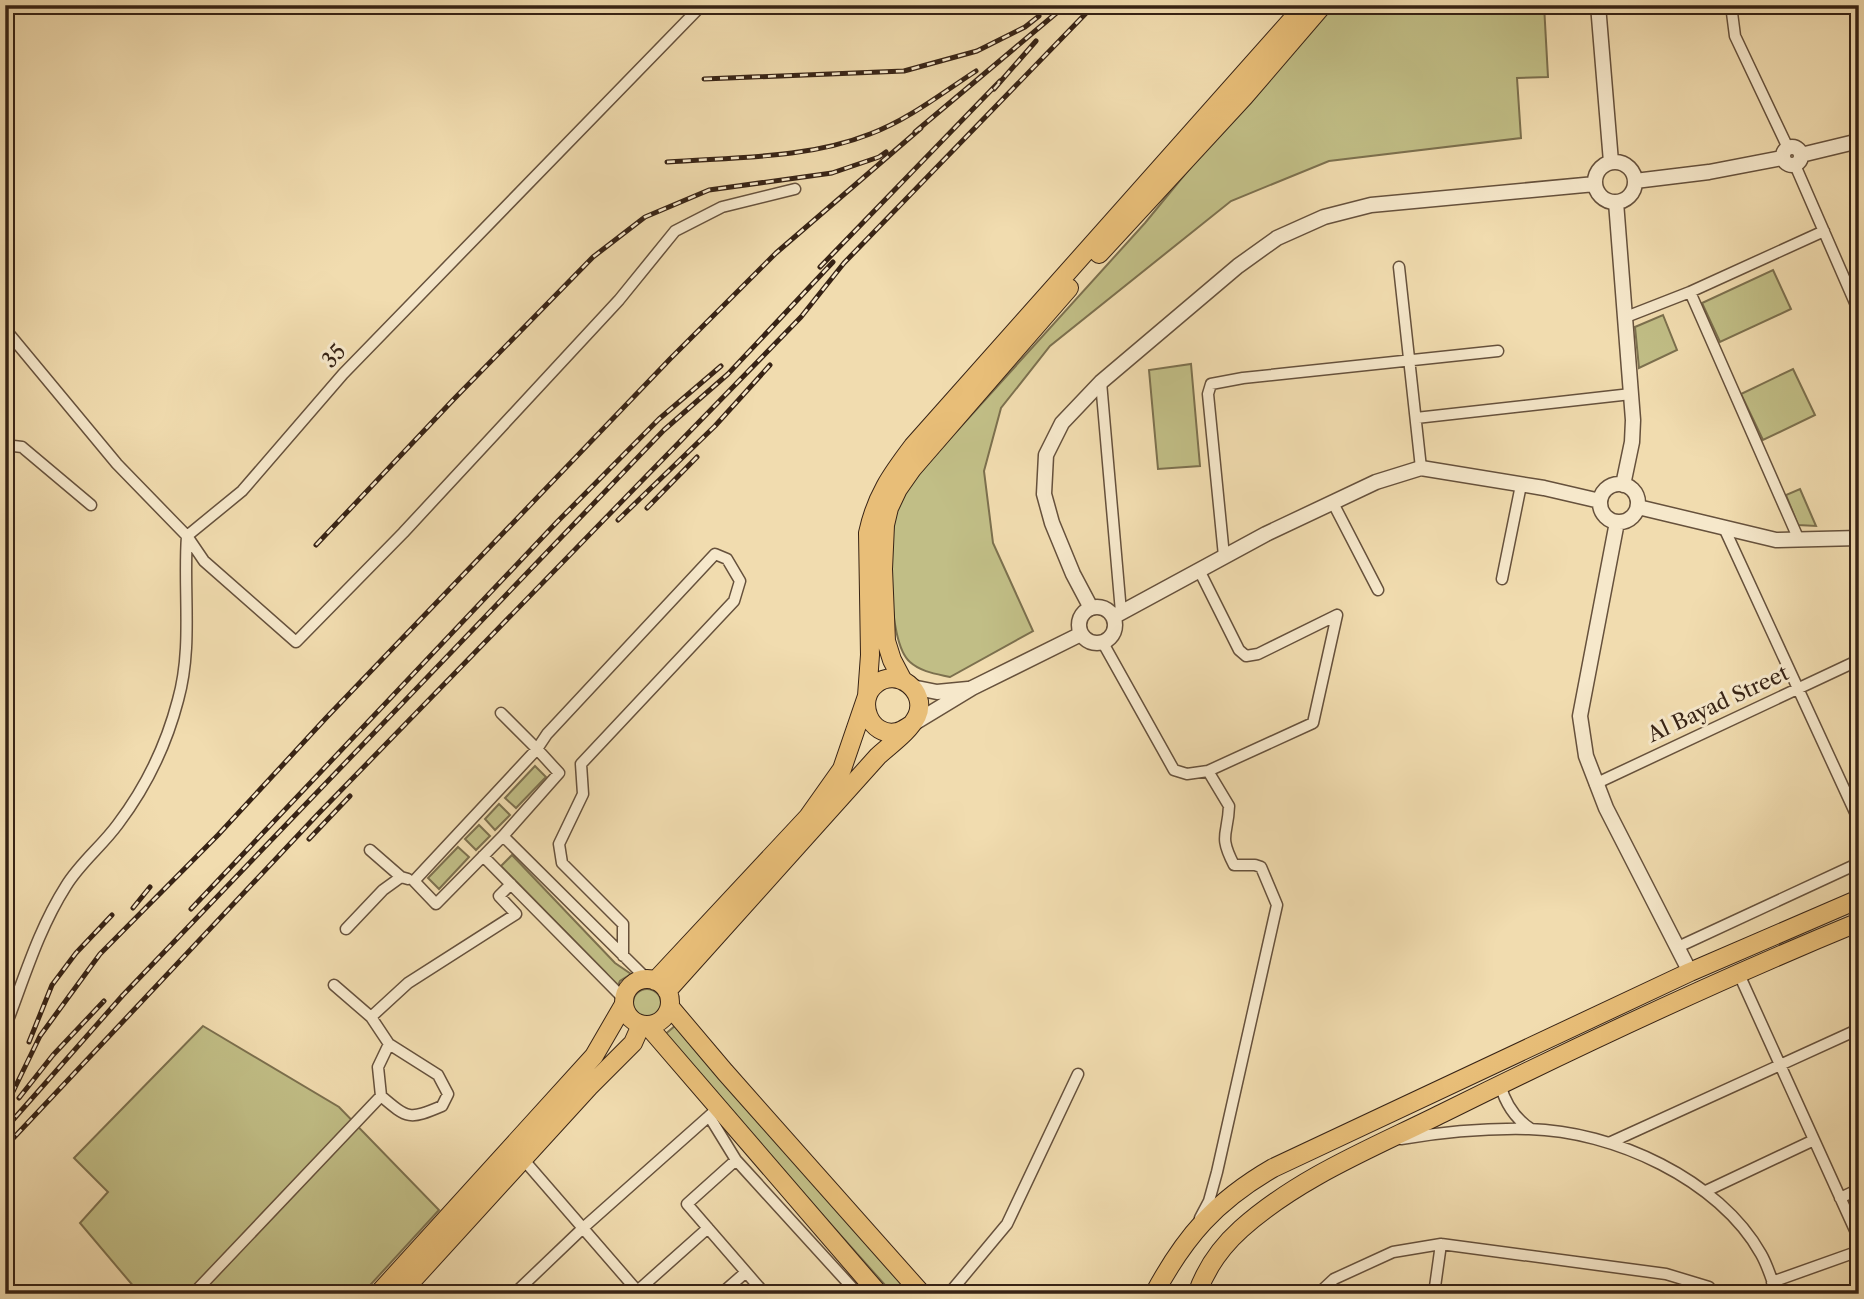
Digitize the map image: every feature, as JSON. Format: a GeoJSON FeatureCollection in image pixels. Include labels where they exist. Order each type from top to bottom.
{"type":"FeatureCollection","features":[{"type":"Feature","properties":{"kind":"main road"},"geometry":{"type":"LineString","coordinates":[[911,724],[899,732],[889,732],[878,728],[869,719],[865,709],[870,654],[868,533],[872,514],[888,479],[913,446],[1304,5]]}},
{"type":"Feature","properties":{"kind":"main road"},"geometry":{"type":"LineString","coordinates":[[660,989],[878,755],[911,724],[919,706],[917,694],[892,660],[886,642],[886,525],[889,508],[898,489],[912,469],[1096,257],[1227,115],[1322,5]]}},
{"type":"Feature","properties":{"kind":"main road"},"geometry":{"type":"LineString","coordinates":[[408,1291],[523,1159],[633,1043],[644,1026],[662,1020],[660,989],[808,817],[842,769],[873,685],[883,679],[893,678],[908,684]]}},
{"type":"Feature","properties":{"kind":"main road"},"geometry":{"type":"LineString","coordinates":[[1154,1294],[1172,1260],[1192,1232],[1221,1202],[1273,1168],[1690,972],[1859,899]]}},
{"type":"Feature","properties":{"kind":"main road"},"geometry":{"type":"LineString","coordinates":[[1196,1294],[1212,1262],[1243,1228],[1290,1193],[1352,1158],[1500,1084],[1738,972],[1859,922]]}},
{"type":"Feature","properties":{"kind":"main road"},"geometry":{"type":"LineString","coordinates":[[879,1294],[713,1113],[664,1047],[644,1026],[629,1018],[624,1002],[625,992],[634,983],[660,989],[724,1072],[922,1294]]}},
{"type":"Feature","properties":{"kind":"main road"},"geometry":{"type":"LineString","coordinates":[[378,1294],[594,1056],[624,1002]]}},
{"type":"Feature","properties":{"kind":"main road"},"geometry":{"type":"LineString","coordinates":[[633,1043],[664,1047]]}},
{"type":"Feature","properties":{"kind":"street","name":"35"},"geometry":{"type":"LineString","coordinates":[[187,536],[242,491],[343,374],[702,5]]}},
{"type":"Feature","properties":{"kind":"street"},"geometry":{"type":"LineString","coordinates":[[1598,5],[1611,162]]}},
{"type":"Feature","properties":{"kind":"street"},"geometry":{"type":"LineString","coordinates":[[1731,5],[1735,36],[1792,156],[1859,312]]}},
{"type":"Feature","properties":{"kind":"street"},"geometry":{"type":"LineString","coordinates":[[1634,181],[1709,172],[1859,141]]}},
{"type":"Feature","properties":{"kind":"street"},"geometry":{"type":"LineString","coordinates":[[1611,162],[1618,162],[1630,169],[1634,181],[1634,187],[1627,198],[1616,202],[1604,199],[1596,190],[1595,178],[1601,168],[1611,162]]}},
{"type":"Feature","properties":{"kind":"street"},"geometry":{"type":"LineString","coordinates":[[1091,608],[1073,574],[1052,523],[1044,494],[1046,455],[1062,423],[1101,382],[1238,266],[1277,238],[1324,217],[1371,205],[1595,184]]}},
{"type":"Feature","properties":{"kind":"street"},"geometry":{"type":"LineString","coordinates":[[5,329],[117,464],[187,536],[204,561],[296,642],[403,533],[619,300],[676,231],[722,207],[794,189]]}},
{"type":"Feature","properties":{"kind":"street"},"geometry":{"type":"LineString","coordinates":[[1616,202],[1631,394],[1632,442],[1623,485]]}},
{"type":"Feature","properties":{"kind":"street"},"geometry":{"type":"LineString","coordinates":[[1626,317],[1690,292],[1824,232]]}},
{"type":"Feature","properties":{"kind":"street"},"geometry":{"type":"LineString","coordinates":[[1399,267],[1421,468]]}},
{"type":"Feature","properties":{"kind":"street"},"geometry":{"type":"LineString","coordinates":[[1690,292],[1799,540]]}},
{"type":"Feature","properties":{"kind":"street"},"geometry":{"type":"LineString","coordinates":[[1224,556],[1208,394],[1211,384],[1232,379],[1498,351]]}},
{"type":"Feature","properties":{"kind":"street"},"geometry":{"type":"LineString","coordinates":[[1101,382],[1117,614],[1111,638],[1103,643],[1088,642],[1081,634],[1080,618],[1091,608],[1105,609],[1117,614]]}},
{"type":"Feature","properties":{"kind":"street"},"geometry":{"type":"LineString","coordinates":[[1416,418],[1631,394]]}},
{"type":"Feature","properties":{"kind":"street"},"geometry":{"type":"LineString","coordinates":[[5,444],[22,447],[91,505]]}},
{"type":"Feature","properties":{"kind":"street"},"geometry":{"type":"LineString","coordinates":[[1117,614],[1265,534],[1376,482],[1421,468],[1600,501]]}},
{"type":"Feature","properties":{"kind":"street"},"geometry":{"type":"LineString","coordinates":[[1502,579],[1521,485]]}},
{"type":"Feature","properties":{"kind":"street"},"geometry":{"type":"LineString","coordinates":[[1623,485],[1634,492],[1638,507],[1629,520],[1617,522],[1605,516],[1600,501],[1608,488],[1623,485]]}},
{"type":"Feature","properties":{"kind":"street"},"geometry":{"type":"LineString","coordinates":[[1333,503],[1378,590]]}},
{"type":"Feature","properties":{"kind":"street"},"geometry":{"type":"LineString","coordinates":[[1638,507],[1725,530],[1776,540],[1859,538]]}},
{"type":"Feature","properties":{"kind":"street"},"geometry":{"type":"LineString","coordinates":[[1617,522],[1580,716],[1586,756],[1595,784],[1690,972]]}},
{"type":"Feature","properties":{"kind":"street"},"geometry":{"type":"LineString","coordinates":[[1725,530],[1859,821]]}},
{"type":"Feature","properties":{"kind":"street"},"geometry":{"type":"LineString","coordinates":[[5,1028],[33,947],[66,885],[118,824],[157,763],[179,699],[187,652],[184,567],[187,536]]}},
{"type":"Feature","properties":{"kind":"street"},"geometry":{"type":"LineString","coordinates":[[414,881],[715,554],[727,559],[740,581],[734,601],[581,764],[583,794],[559,844],[562,863],[623,924],[623,956]]}},
{"type":"Feature","properties":{"kind":"street"},"geometry":{"type":"LineString","coordinates":[[1103,643],[1174,770],[1187,774],[1208,771],[1313,723],[1337,615],[1258,654],[1247,656],[1239,650],[1199,570]]}},
{"type":"Feature","properties":{"kind":"street"},"geometry":{"type":"LineString","coordinates":[[911,724],[972,688],[1081,634]]}},
{"type":"Feature","properties":{"kind":"street","name":"Al Bayad Street"},"geometry":{"type":"LineString","coordinates":[[1595,784],[1859,660]]}},
{"type":"Feature","properties":{"kind":"street"},"geometry":{"type":"LineString","coordinates":[[908,684],[937,692],[972,688]]}},
{"type":"Feature","properties":{"kind":"street"},"geometry":{"type":"LineString","coordinates":[[370,850],[401,877],[414,881],[436,904],[484,856],[559,774],[501,713]]}},
{"type":"Feature","properties":{"kind":"street"},"geometry":{"type":"LineString","coordinates":[[1192,1232],[1209,1200],[1277,905],[1262,867],[1234,865],[1223,835],[1229,806],[1208,771]]}},
{"type":"Feature","properties":{"kind":"street"},"geometry":{"type":"LineString","coordinates":[[503,836],[623,956],[660,989]]}},
{"type":"Feature","properties":{"kind":"street"},"geometry":{"type":"LineString","coordinates":[[484,856],[624,1002]]}},
{"type":"Feature","properties":{"kind":"street"},"geometry":{"type":"LineString","coordinates":[[1678,947],[1859,863]]}},
{"type":"Feature","properties":{"kind":"street"},"geometry":{"type":"LineString","coordinates":[[346,929],[383,890],[401,877]]}},
{"type":"Feature","properties":{"kind":"street"},"geometry":{"type":"LineString","coordinates":[[370,1017],[408,983],[516,914],[499,896],[511,884]]}},
{"type":"Feature","properties":{"kind":"street"},"geometry":{"type":"LineString","coordinates":[[1738,972],[1859,1239]]}},
{"type":"Feature","properties":{"kind":"street"},"geometry":{"type":"LineString","coordinates":[[334,985],[370,1017],[389,1044],[438,1074],[448,1094],[442,1107],[419,1116],[402,1115],[381,1096],[378,1067],[389,1044]]}},
{"type":"Feature","properties":{"kind":"street"},"geometry":{"type":"LineString","coordinates":[[1609,1143],[1859,1029]]}},
{"type":"Feature","properties":{"kind":"street"},"geometry":{"type":"LineString","coordinates":[[954,1294],[952,1290],[1007,1224],[1078,1074]]}},
{"type":"Feature","properties":{"kind":"street"},"geometry":{"type":"LineString","coordinates":[[1500,1084],[1513,1113],[1531,1129]]}},
{"type":"Feature","properties":{"kind":"street"},"geometry":{"type":"LineString","coordinates":[[193,1294],[381,1096]]}},
{"type":"Feature","properties":{"kind":"street"},"geometry":{"type":"LineString","coordinates":[[514,1294],[583,1228],[713,1113],[736,1160],[858,1294]]}},
{"type":"Feature","properties":{"kind":"street"},"geometry":{"type":"LineString","coordinates":[[1387,1141],[1432,1134],[1531,1129],[1609,1143],[1655,1163],[1706,1191],[1736,1219],[1761,1255],[1777,1294]]}},
{"type":"Feature","properties":{"kind":"street"},"geometry":{"type":"LineString","coordinates":[[1706,1191],[1814,1140]]}},
{"type":"Feature","properties":{"kind":"street"},"geometry":{"type":"LineString","coordinates":[[523,1159],[637,1293],[708,1228]]}},
{"type":"Feature","properties":{"kind":"street"},"geometry":{"type":"LineString","coordinates":[[736,1160],[687,1204],[765,1294]]}},
{"type":"Feature","properties":{"kind":"street"},"geometry":{"type":"LineString","coordinates":[[1840,1198],[1859,1189]]}},
{"type":"Feature","properties":{"kind":"street"},"geometry":{"type":"LineString","coordinates":[[1434,1294],[1441,1244]]}},
{"type":"Feature","properties":{"kind":"street"},"geometry":{"type":"LineString","coordinates":[[1318,1294],[1334,1279],[1393,1252],[1441,1244],[1666,1275],[1709,1287],[1714,1294]]}},
{"type":"Feature","properties":{"kind":"street"},"geometry":{"type":"LineString","coordinates":[[1772,1282],[1859,1251]]}},
{"type":"Feature","properties":{"kind":"street"},"geometry":{"type":"LineString","coordinates":[[721,1294],[746,1272]]}},
{"type":"Feature","properties":{"kind":"shaded area"},"geometry":{"type":"Polygon","coordinates":[[[1334,5],[1544,5],[1548,77],[1517,78],[1521,138],[1329,161],[1231,201],[1050,346],[1001,408],[984,471],[993,543],[1033,631],[950,677],[914,665],[902,651],[893,611],[891,586],[892,537],[901,498],[927,464],[1145,223],[1204,151],[1334,5]]]}},
{"type":"Feature","properties":{"kind":"shaded area"},"geometry":{"type":"Polygon","coordinates":[[[1773,270],[1791,309],[1720,342],[1702,303],[1773,270]]]}},
{"type":"Feature","properties":{"kind":"shaded area"},"geometry":{"type":"Polygon","coordinates":[[[1663,315],[1677,350],[1639,368],[1635,327],[1663,315]]]}},
{"type":"Feature","properties":{"kind":"shaded area"},"geometry":{"type":"Polygon","coordinates":[[[1191,364],[1200,466],[1158,469],[1149,370],[1191,364]]]}},
{"type":"Feature","properties":{"kind":"shaded area"},"geometry":{"type":"Polygon","coordinates":[[[1793,369],[1815,415],[1763,440],[1741,394],[1793,369]]]}},
{"type":"Feature","properties":{"kind":"shaded area"},"geometry":{"type":"Polygon","coordinates":[[[1800,489],[1816,526],[1798,525],[1786,495],[1800,489]]]}},
{"type":"Feature","properties":{"kind":"shaded area"},"geometry":{"type":"Polygon","coordinates":[[[535,766],[546,777],[516,808],[505,798],[535,766]]]}},
{"type":"Feature","properties":{"kind":"shaded area"},"geometry":{"type":"Polygon","coordinates":[[[499,804],[510,815],[495,830],[485,819],[499,804]]]}},
{"type":"Feature","properties":{"kind":"shaded area"},"geometry":{"type":"Polygon","coordinates":[[[479,825],[490,836],[476,850],[465,839],[479,825]]]}},
{"type":"Feature","properties":{"kind":"shaded area"},"geometry":{"type":"Polygon","coordinates":[[[458,847],[469,857],[439,889],[428,878],[458,847]]]}},
{"type":"Feature","properties":{"kind":"shaded area"},"geometry":{"type":"Polygon","coordinates":[[[512,855],[615,963],[631,974],[620,981],[617,988],[606,973],[501,866],[512,855]]]}},
{"type":"Feature","properties":{"kind":"shaded area"},"geometry":{"type":"Polygon","coordinates":[[[647,989],[657,993],[661,1003],[657,1013],[647,1017],[637,1013],[633,1003],[637,993],[647,989]]]}},
{"type":"Feature","properties":{"kind":"shaded area"},"geometry":{"type":"Polygon","coordinates":[[[676,1025],[913,1294],[893,1294],[663,1036],[676,1025]]]}},
{"type":"Feature","properties":{"kind":"shaded area"},"geometry":{"type":"Polygon","coordinates":[[[203,1026],[339,1107],[439,1210],[362,1294],[140,1294],[80,1223],[108,1192],[74,1158],[203,1026]]]}},
{"type":"Feature","properties":{"kind":"railway"},"geometry":{"type":"LineString","coordinates":[[915,132],[1066,5]]}},
{"type":"Feature","properties":{"kind":"railway"},"geometry":{"type":"LineString","coordinates":[[5,1147],[318,814],[801,317],[844,263],[1094,5]]}},
{"type":"Feature","properties":{"kind":"railway"},"geometry":{"type":"LineString","coordinates":[[704,79],[904,71],[977,51],[1025,27],[1039,16]]}},
{"type":"Feature","properties":{"kind":"railway"},"geometry":{"type":"LineString","coordinates":[[994,89],[1036,41]]}},
{"type":"Feature","properties":{"kind":"railway"},"geometry":{"type":"LineString","coordinates":[[667,162],[796,153],[846,142],[898,121],[976,71]]}},
{"type":"Feature","properties":{"kind":"railway"},"geometry":{"type":"LineString","coordinates":[[820,267],[1000,81]]}},
{"type":"Feature","properties":{"kind":"railway"},"geometry":{"type":"LineString","coordinates":[[5,1108],[40,1036],[100,954],[218,835],[326,718],[670,359],[776,253],[921,128]]}},
{"type":"Feature","properties":{"kind":"railway"},"geometry":{"type":"LineString","coordinates":[[316,545],[593,257],[645,217],[709,190],[832,173],[879,157],[886,152]]}},
{"type":"Feature","properties":{"kind":"railway"},"geometry":{"type":"LineString","coordinates":[[5,1129],[123,995],[664,430],[728,374],[833,262]]}},
{"type":"Feature","properties":{"kind":"railway"},"geometry":{"type":"LineString","coordinates":[[618,520],[715,426],[770,365]]}},
{"type":"Feature","properties":{"kind":"railway"},"geometry":{"type":"LineString","coordinates":[[191,909],[557,522],[659,419],[721,366]]}},
{"type":"Feature","properties":{"kind":"railway"},"geometry":{"type":"LineString","coordinates":[[647,508],[697,457]]}},
{"type":"Feature","properties":{"kind":"railway"},"geometry":{"type":"LineString","coordinates":[[309,839],[350,796]]}},
{"type":"Feature","properties":{"kind":"railway"},"geometry":{"type":"LineString","coordinates":[[133,908],[150,887]]}},
{"type":"Feature","properties":{"kind":"railway"},"geometry":{"type":"LineString","coordinates":[[29,1042],[52,985],[76,953],[112,915]]}},
{"type":"Feature","properties":{"kind":"railway"},"geometry":{"type":"LineString","coordinates":[[19,1098],[53,1055],[104,1001]]}}]}
